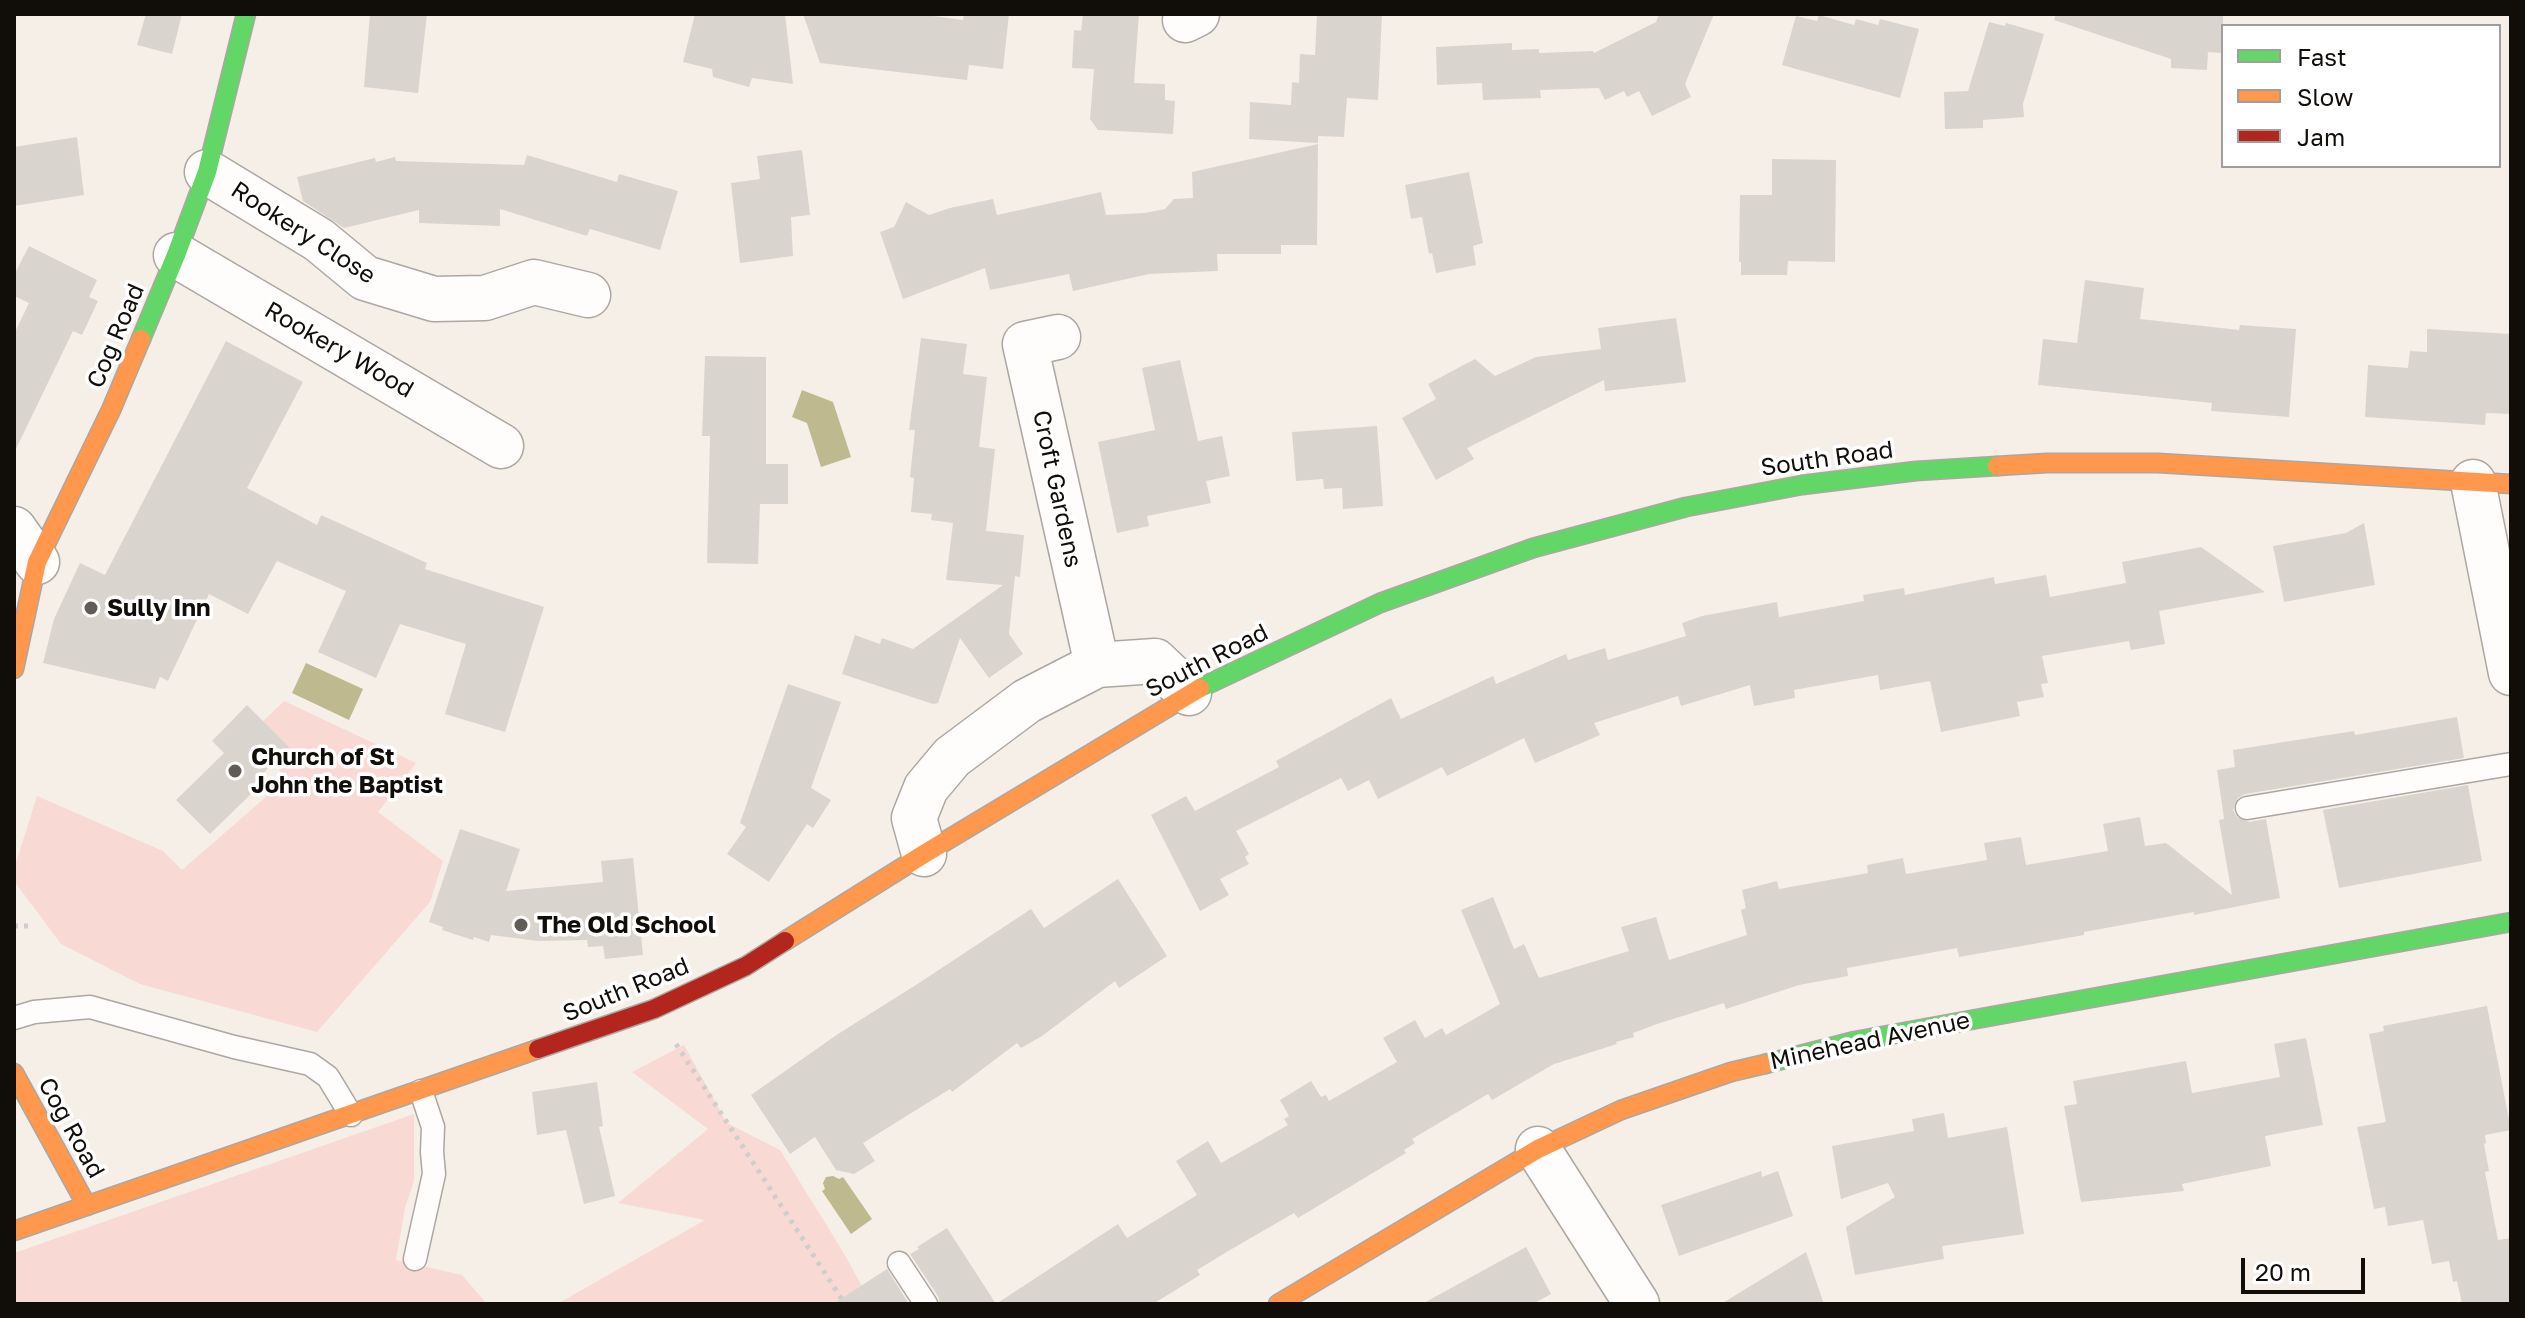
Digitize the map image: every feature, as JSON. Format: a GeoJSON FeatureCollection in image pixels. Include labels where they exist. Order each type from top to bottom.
{"type":"FeatureCollection","features":[{"type":"Feature","properties":{"kind":"main road","name":"Cog Road"},"geometry":{"type":"LineString","coordinates":[[14,669],[26,545],[111,410],[176,255],[207,172],[246,14]]}},
{"type":"Feature","properties":{"kind":"main road","name":"South Road"},"geometry":{"type":"LineString","coordinates":[[14,1231],[654,1009],[746,966],[1189,693],[1380,603],[1533,548],[1686,507],[1802,485],[1916,471],[2047,463],[2158,463],[2492,483]]}},
{"type":"Feature","properties":{"kind":"main road","name":"Minehead Avenue"},"geometry":{"type":"LineString","coordinates":[[1278,1304],[1538,1149],[1621,1110],[1717,1077],[1855,1041],[2511,922]]}},
{"type":"Feature","properties":{"kind":"main road","name":"Cog Road"},"geometry":{"type":"LineString","coordinates":[[14,1073],[87,1206]]}},
{"type":"Feature","properties":{"kind":"street","name":"Rookery Close"},"geometry":{"type":"LineString","coordinates":[[207,172],[319,240],[365,278],[434,299],[485,298],[534,282],[588,295]]}},
{"type":"Feature","properties":{"kind":"street","name":"Rookery Wood"},"geometry":{"type":"LineString","coordinates":[[176,255],[501,446]]}},
{"type":"Feature","properties":{"kind":"street","name":"Croft Gardens"},"geometry":{"type":"LineString","coordinates":[[1058,337],[1025,344],[1097,665]]}},
{"type":"Feature","properties":{"kind":"street"},"geometry":{"type":"LineString","coordinates":[[2492,483],[2511,673]]}},
{"type":"Feature","properties":{"kind":"street"},"geometry":{"type":"LineString","coordinates":[[924,854],[914,818],[926,788],[952,757],[1027,701],[1097,665],[1155,661],[1189,693]]}},
{"type":"Feature","properties":{"kind":"street"},"geometry":{"type":"LineString","coordinates":[[1538,1149],[1637,1304]]}},
{"type":"Feature","properties":{"kind":"lane"},"geometry":{"type":"LineString","coordinates":[[2247,808],[2511,764]]}},
{"type":"Feature","properties":{"kind":"lane"},"geometry":{"type":"LineString","coordinates":[[14,1018],[34,1012],[90,1007],[234,1047],[310,1064],[328,1077],[351,1115]]}},
{"type":"Feature","properties":{"kind":"lane"},"geometry":{"type":"LineString","coordinates":[[415,1259],[434,1174],[433,1127],[421,1091]]}},
{"type":"Feature","properties":{"kind":"lane"},"geometry":{"type":"LineString","coordinates":[[899,1263],[926,1304]]}},
{"type":"Feature","properties":{"kind":"path"},"geometry":{"type":"LineString","coordinates":[[14,926],[34,926]]}},
{"type":"Feature","properties":{"kind":"path"},"geometry":{"type":"LineString","coordinates":[[654,1009],[845,1304]]}},
{"type":"Feature","properties":{"kind":"shaded area"},"geometry":{"type":"Polygon","coordinates":[[[802,390],[833,402],[851,457],[821,467],[807,423],[792,417],[802,390]]]}},
{"type":"Feature","properties":{"kind":"shaded area"},"geometry":{"type":"Polygon","coordinates":[[[306,663],[363,689],[349,720],[292,693],[306,663]]]}},
{"type":"Feature","properties":{"kind":"shaded area"},"geometry":{"type":"Polygon","coordinates":[[[284,701],[416,763],[378,812],[443,861],[430,902],[317,1032],[140,984],[61,944],[14,881],[14,869],[37,796],[163,851],[182,870],[283,782],[277,760],[289,747],[263,721],[284,701]]]}},
{"type":"Feature","properties":{"kind":"shaded area"},"geometry":{"type":"Polygon","coordinates":[[[684,1045],[727,1123],[780,1150],[872,1304],[557,1304],[705,1220],[618,1203],[708,1129],[632,1072],[684,1045]]]}},
{"type":"Feature","properties":{"kind":"shaded area"},"geometry":{"type":"Polygon","coordinates":[[[414,1114],[414,1181],[405,1208],[396,1260],[462,1275],[487,1304],[14,1304],[14,1253],[414,1114]]]}},
{"type":"Feature","properties":{"kind":"shaded area"},"geometry":{"type":"Polygon","coordinates":[[[826,1177],[843,1177],[872,1219],[851,1234],[822,1191],[826,1177]]]}},
{"type":"Feature","properties":{"kind":"building"},"geometry":{"type":"Polygon","coordinates":[[[146,14],[182,14],[172,54],[137,45],[146,14]]]}},
{"type":"Feature","properties":{"kind":"building"},"geometry":{"type":"Polygon","coordinates":[[[370,14],[427,14],[418,93],[364,87],[370,14]]]}},
{"type":"Feature","properties":{"kind":"building"},"geometry":{"type":"Polygon","coordinates":[[[695,14],[785,14],[793,84],[752,78],[749,87],[713,77],[712,69],[683,62],[695,14]]]}},
{"type":"Feature","properties":{"kind":"building"},"geometry":{"type":"Polygon","coordinates":[[[803,14],[918,14],[963,20],[964,14],[1009,14],[1003,69],[969,65],[967,80],[820,63],[803,14]]]}},
{"type":"Feature","properties":{"kind":"building"},"geometry":{"type":"Polygon","coordinates":[[[1083,14],[1139,14],[1134,83],[1165,84],[1165,100],[1175,101],[1173,134],[1098,130],[1090,119],[1094,69],[1072,68],[1074,30],[1081,31],[1083,14]]]}},
{"type":"Feature","properties":{"kind":"building"},"geometry":{"type":"Polygon","coordinates":[[[1317,14],[1382,14],[1378,100],[1347,98],[1344,137],[1318,136],[1318,143],[1249,139],[1250,102],[1291,105],[1292,82],[1299,83],[1300,54],[1315,55],[1317,14]]]}},
{"type":"Feature","properties":{"kind":"building"},"geometry":{"type":"Polygon","coordinates":[[[1659,14],[1714,14],[1685,84],[1691,97],[1652,116],[1639,91],[1627,97],[1624,91],[1605,100],[1599,88],[1540,90],[1541,98],[1483,100],[1482,83],[1437,85],[1436,47],[1512,43],[1512,50],[1594,53],[1656,22],[1659,14]]]}},
{"type":"Feature","properties":{"kind":"building"},"geometry":{"type":"Polygon","coordinates":[[[2056,14],[2223,14],[2221,53],[2208,52],[2207,70],[2171,68],[2171,59],[2054,20],[2056,14]]]}},
{"type":"Feature","properties":{"kind":"building"},"geometry":{"type":"Polygon","coordinates":[[[1819,15],[1854,25],[1856,19],[1878,25],[1880,19],[1919,29],[1900,98],[1782,65],[1796,16],[1817,21],[1819,15]]]}},
{"type":"Feature","properties":{"kind":"building"},"geometry":{"type":"Polygon","coordinates":[[[1989,22],[2005,26],[2006,23],[2044,34],[2023,104],[2024,117],[1983,120],[1983,128],[1945,129],[1944,92],[1968,91],[1989,22]]]}},
{"type":"Feature","properties":{"kind":"building"},"geometry":{"type":"Polygon","coordinates":[[[77,137],[84,195],[14,206],[14,147],[77,137]]]}},
{"type":"Feature","properties":{"kind":"building"},"geometry":{"type":"Polygon","coordinates":[[[1318,144],[1317,245],[1281,245],[1281,254],[1217,254],[1218,271],[1149,274],[1073,291],[1069,274],[990,290],[985,268],[903,299],[880,232],[894,227],[906,202],[929,215],[993,199],[997,215],[1101,192],[1106,215],[1165,209],[1174,199],[1193,198],[1192,172],[1318,144]]]}},
{"type":"Feature","properties":{"kind":"building"},"geometry":{"type":"Polygon","coordinates":[[[802,150],[810,215],[791,217],[793,256],[740,263],[731,183],[760,179],[757,156],[802,150]]]}},
{"type":"Feature","properties":{"kind":"building"},"geometry":{"type":"Polygon","coordinates":[[[527,155],[617,182],[619,174],[678,191],[660,250],[590,229],[587,236],[500,209],[500,226],[419,223],[419,210],[344,228],[303,201],[297,177],[375,158],[376,162],[395,157],[396,161],[524,165],[527,155]]]}},
{"type":"Feature","properties":{"kind":"building"},"geometry":{"type":"Polygon","coordinates":[[[1772,159],[1836,160],[1835,262],[1788,261],[1787,275],[1741,275],[1740,195],[1772,195],[1772,159]]]}},
{"type":"Feature","properties":{"kind":"building"},"geometry":{"type":"Polygon","coordinates":[[[1469,172],[1483,243],[1473,246],[1476,265],[1436,273],[1422,217],[1411,219],[1405,185],[1469,172]]]}},
{"type":"Feature","properties":{"kind":"building"},"geometry":{"type":"Polygon","coordinates":[[[29,246],[97,280],[89,297],[98,301],[82,335],[73,331],[14,453],[14,334],[29,303],[14,296],[14,275],[29,246]]]}},
{"type":"Feature","properties":{"kind":"building"},"geometry":{"type":"Polygon","coordinates":[[[2085,280],[2144,288],[2140,319],[2239,330],[2240,325],[2296,329],[2289,417],[2211,411],[2212,403],[2038,385],[2043,339],[2077,343],[2085,280]]]}},
{"type":"Feature","properties":{"kind":"building"},"geometry":{"type":"Polygon","coordinates":[[[1676,318],[1686,382],[1605,391],[1604,380],[1467,448],[1474,459],[1436,480],[1402,418],[1436,399],[1428,384],[1475,359],[1495,376],[1536,357],[1601,349],[1598,328],[1676,318]]]}},
{"type":"Feature","properties":{"kind":"building"},"geometry":{"type":"Polygon","coordinates":[[[2427,329],[2511,334],[2511,414],[2486,413],[2485,425],[2365,417],[2368,365],[2408,368],[2410,351],[2427,352],[2427,329]]]}},
{"type":"Feature","properties":{"kind":"building"},"geometry":{"type":"Polygon","coordinates":[[[921,338],[967,344],[963,374],[987,377],[979,447],[995,449],[986,531],[1024,535],[1020,577],[1015,576],[1009,634],[1023,654],[989,678],[960,638],[938,703],[933,704],[842,674],[855,635],[880,644],[882,638],[913,649],[1003,585],[946,580],[953,523],[931,520],[932,514],[911,512],[914,478],[910,477],[915,430],[909,430],[921,338]]]}},
{"type":"Feature","properties":{"kind":"building"},"geometry":{"type":"Polygon","coordinates":[[[226,341],[303,382],[247,488],[317,525],[321,515],[427,563],[425,569],[544,607],[505,732],[445,714],[466,644],[400,624],[376,678],[318,652],[346,591],[277,561],[248,614],[209,594],[168,681],[160,677],[155,689],[43,663],[54,619],[80,563],[105,575],[226,341]]]}},
{"type":"Feature","properties":{"kind":"building"},"geometry":{"type":"Polygon","coordinates":[[[705,356],[766,357],[766,464],[788,464],[788,504],[760,504],[758,564],[707,563],[710,436],[702,436],[705,356]]]}},
{"type":"Feature","properties":{"kind":"building"},"geometry":{"type":"Polygon","coordinates":[[[1180,360],[1198,441],[1222,436],[1230,476],[1206,481],[1211,503],[1147,516],[1149,526],[1117,533],[1098,442],[1155,430],[1142,368],[1180,360]]]}},
{"type":"Feature","properties":{"kind":"building"},"geometry":{"type":"Polygon","coordinates":[[[1377,426],[1383,506],[1343,509],[1342,488],[1324,489],[1323,479],[1296,481],[1292,432],[1377,426]]]}},
{"type":"Feature","properties":{"kind":"building"},"geometry":{"type":"Polygon","coordinates":[[[2364,523],[2375,585],[2284,602],[2273,546],[2346,533],[2364,523]]]}},
{"type":"Feature","properties":{"kind":"building"},"geometry":{"type":"Polygon","coordinates":[[[2201,547],[2265,592],[2159,611],[2165,644],[2131,650],[2129,641],[2042,656],[2048,683],[2041,684],[2044,697],[2017,702],[2020,716],[1941,732],[1930,681],[1880,690],[1878,675],[1794,690],[1795,698],[1754,706],[1750,685],[1681,706],[1678,696],[1594,723],[1600,735],[1535,763],[1524,738],[1447,776],[1442,767],[1378,799],[1369,780],[1348,791],[1341,778],[1236,831],[1249,854],[1245,857],[1249,864],[1220,879],[1229,895],[1200,911],[1151,815],[1186,796],[1195,811],[1279,767],[1276,761],[1391,698],[1401,719],[1493,676],[1496,684],[1566,654],[1568,660],[1605,648],[1608,660],[1686,636],[1682,623],[1702,616],[1777,602],[1779,617],[1864,601],[1863,595],[1904,588],[1905,595],[1994,577],[1995,584],[2046,575],[2050,597],[2126,583],[2122,562],[2201,547]]]}},
{"type":"Feature","properties":{"kind":"building"},"geometry":{"type":"Polygon","coordinates":[[[788,684],[841,702],[811,788],[831,800],[813,828],[807,824],[769,882],[727,854],[746,827],[740,823],[788,684]]]}},
{"type":"Feature","properties":{"kind":"building","name":"Church of St John the Baptist"},"geometry":{"type":"Polygon","coordinates":[[[247,705],[289,747],[254,783],[258,787],[210,834],[176,800],[224,753],[212,741],[247,705]]]}},
{"type":"Feature","properties":{"kind":"building"},"geometry":{"type":"Polygon","coordinates":[[[2457,717],[2464,758],[2245,794],[2238,798],[2233,810],[2237,817],[2249,822],[2266,819],[2280,898],[1959,957],[1957,948],[1847,968],[1848,976],[1799,985],[1726,1009],[1724,1003],[1657,1024],[1633,1033],[1634,1037],[1617,1044],[1554,1064],[1492,1100],[1488,1094],[1412,1139],[1415,1143],[1404,1150],[1406,1153],[1298,1218],[1294,1213],[1230,1250],[1197,1270],[1200,1275],[1153,1304],[996,1304],[1118,1224],[1127,1238],[1197,1195],[1176,1161],[1208,1141],[1221,1163],[1288,1125],[1284,1119],[1289,1116],[1280,1100],[1311,1081],[1321,1097],[1326,1095],[1329,1101],[1397,1062],[1383,1038],[1415,1020],[1425,1038],[1442,1028],[1446,1035],[1500,1004],[1461,910],[1493,897],[1514,949],[1524,944],[1539,978],[1629,951],[1621,927],[1656,917],[1669,960],[1747,935],[1741,910],[1746,908],[1742,890],[1777,881],[1779,889],[1868,873],[1867,865],[1903,858],[1906,874],[1987,860],[1984,843],[2021,837],[2026,865],[2108,851],[2103,824],[2140,817],[2145,846],[2166,843],[2232,895],[2219,820],[2224,819],[2217,770],[2235,767],[2233,750],[2354,731],[2355,735],[2457,717]]]}},
{"type":"Feature","properties":{"kind":"building"},"geometry":{"type":"Polygon","coordinates":[[[2468,785],[2482,861],[2339,888],[2323,810],[2468,785]]]}},
{"type":"Feature","properties":{"kind":"building"},"geometry":{"type":"Polygon","coordinates":[[[460,829],[520,849],[506,891],[603,882],[601,861],[633,858],[643,955],[605,959],[603,946],[588,947],[587,940],[538,941],[491,935],[489,942],[474,937],[473,940],[442,930],[443,927],[429,922],[460,829]]]}},
{"type":"Feature","properties":{"kind":"building"},"geometry":{"type":"Polygon","coordinates":[[[1118,879],[1167,956],[1119,988],[1115,981],[1042,1036],[1021,1048],[1017,1043],[952,1092],[950,1089],[863,1143],[875,1161],[854,1174],[836,1170],[815,1137],[790,1154],[751,1095],[838,1034],[1031,909],[1044,928],[1118,879]]]}},
{"type":"Feature","properties":{"kind":"building"},"geometry":{"type":"Polygon","coordinates":[[[2487,1006],[2511,1130],[2485,1135],[2489,1171],[2485,1172],[2498,1240],[2511,1238],[2511,1304],[2462,1304],[2449,1261],[2432,1264],[2423,1220],[2388,1226],[2385,1207],[2374,1209],[2357,1127],[2386,1122],[2369,1034],[2384,1031],[2383,1026],[2487,1006]]]}},
{"type":"Feature","properties":{"kind":"building"},"geometry":{"type":"Polygon","coordinates":[[[2306,1038],[2323,1125],[2265,1136],[2271,1166],[2182,1184],[2184,1191],[2081,1202],[2064,1106],[2077,1104],[2073,1081],[2186,1061],[2192,1093],[2280,1077],[2274,1044],[2306,1038]]]}},
{"type":"Feature","properties":{"kind":"building"},"geometry":{"type":"Polygon","coordinates":[[[597,1082],[603,1126],[599,1127],[615,1196],[584,1204],[566,1130],[537,1135],[532,1092],[597,1082]]]}},
{"type":"Feature","properties":{"kind":"building"},"geometry":{"type":"Polygon","coordinates":[[[1944,1113],[1948,1138],[2007,1127],[2024,1234],[1942,1246],[1944,1259],[1855,1275],[1846,1227],[1895,1197],[1888,1183],[1841,1199],[1832,1146],[1914,1131],[1912,1119],[1944,1113]]]}},
{"type":"Feature","properties":{"kind":"building"},"geometry":{"type":"Polygon","coordinates":[[[1761,1171],[1762,1177],[1778,1171],[1793,1216],[1679,1256],[1661,1205],[1761,1171]]]}},
{"type":"Feature","properties":{"kind":"building"},"geometry":{"type":"Polygon","coordinates":[[[947,1228],[996,1304],[940,1304],[938,1296],[910,1254],[947,1228]]]}},
{"type":"Feature","properties":{"kind":"building"},"geometry":{"type":"Polygon","coordinates":[[[1526,1247],[1551,1294],[1533,1304],[1422,1304],[1526,1247]]]}},
{"type":"Feature","properties":{"kind":"building"},"geometry":{"type":"Polygon","coordinates":[[[1806,1252],[1824,1304],[1721,1304],[1806,1252]]]}},
{"type":"Feature","properties":{"kind":"building"},"geometry":{"type":"Polygon","coordinates":[[[887,1269],[909,1304],[833,1304],[887,1269]]]}},
{"type":"Feature","properties":{"kind":"traffic: fast"},"geometry":{"type":"LineString","coordinates":[[141,339],[207,172],[246,14]]}},
{"type":"Feature","properties":{"kind":"traffic: fast"},"geometry":{"type":"LineString","coordinates":[[1200,688],[1380,603],[1533,548],[1686,507],[1802,485],[1916,471],[1997,466]]}},
{"type":"Feature","properties":{"kind":"traffic: fast"},"geometry":{"type":"LineString","coordinates":[[1765,1064],[1855,1041],[2511,922]]}},
{"type":"Feature","properties":{"kind":"traffic: slow"},"geometry":{"type":"LineString","coordinates":[[14,669],[37,562],[111,410],[141,339]]}},
{"type":"Feature","properties":{"kind":"traffic: slow"},"geometry":{"type":"LineString","coordinates":[[1997,466],[2158,463],[2511,484]]}},
{"type":"Feature","properties":{"kind":"traffic: slow"},"geometry":{"type":"LineString","coordinates":[[785,941],[1200,688]]}},
{"type":"Feature","properties":{"kind":"traffic: slow"},"geometry":{"type":"LineString","coordinates":[[14,1231],[538,1049]]}},
{"type":"Feature","properties":{"kind":"traffic: slow"},"geometry":{"type":"LineString","coordinates":[[1278,1304],[1538,1149],[1621,1110],[1731,1072],[1765,1064]]}},
{"type":"Feature","properties":{"kind":"traffic: slow"},"geometry":{"type":"LineString","coordinates":[[14,1073],[87,1206]]}},
{"type":"Feature","properties":{"kind":"traffic: jam"},"geometry":{"type":"LineString","coordinates":[[538,1049],[654,1009],[746,966],[785,941]]}},
{"type":"Feature","properties":{"kind":"place","name":"Sully Inn"},"geometry":{"type":"Point","coordinates":[91,608]}},
{"type":"Feature","properties":{"kind":"place","name":"Church of St John the Baptist"},"geometry":{"type":"Point","coordinates":[235,771]}},
{"type":"Feature","properties":{"kind":"place","name":"The Old School"},"geometry":{"type":"Point","coordinates":[521,925]}}]}
